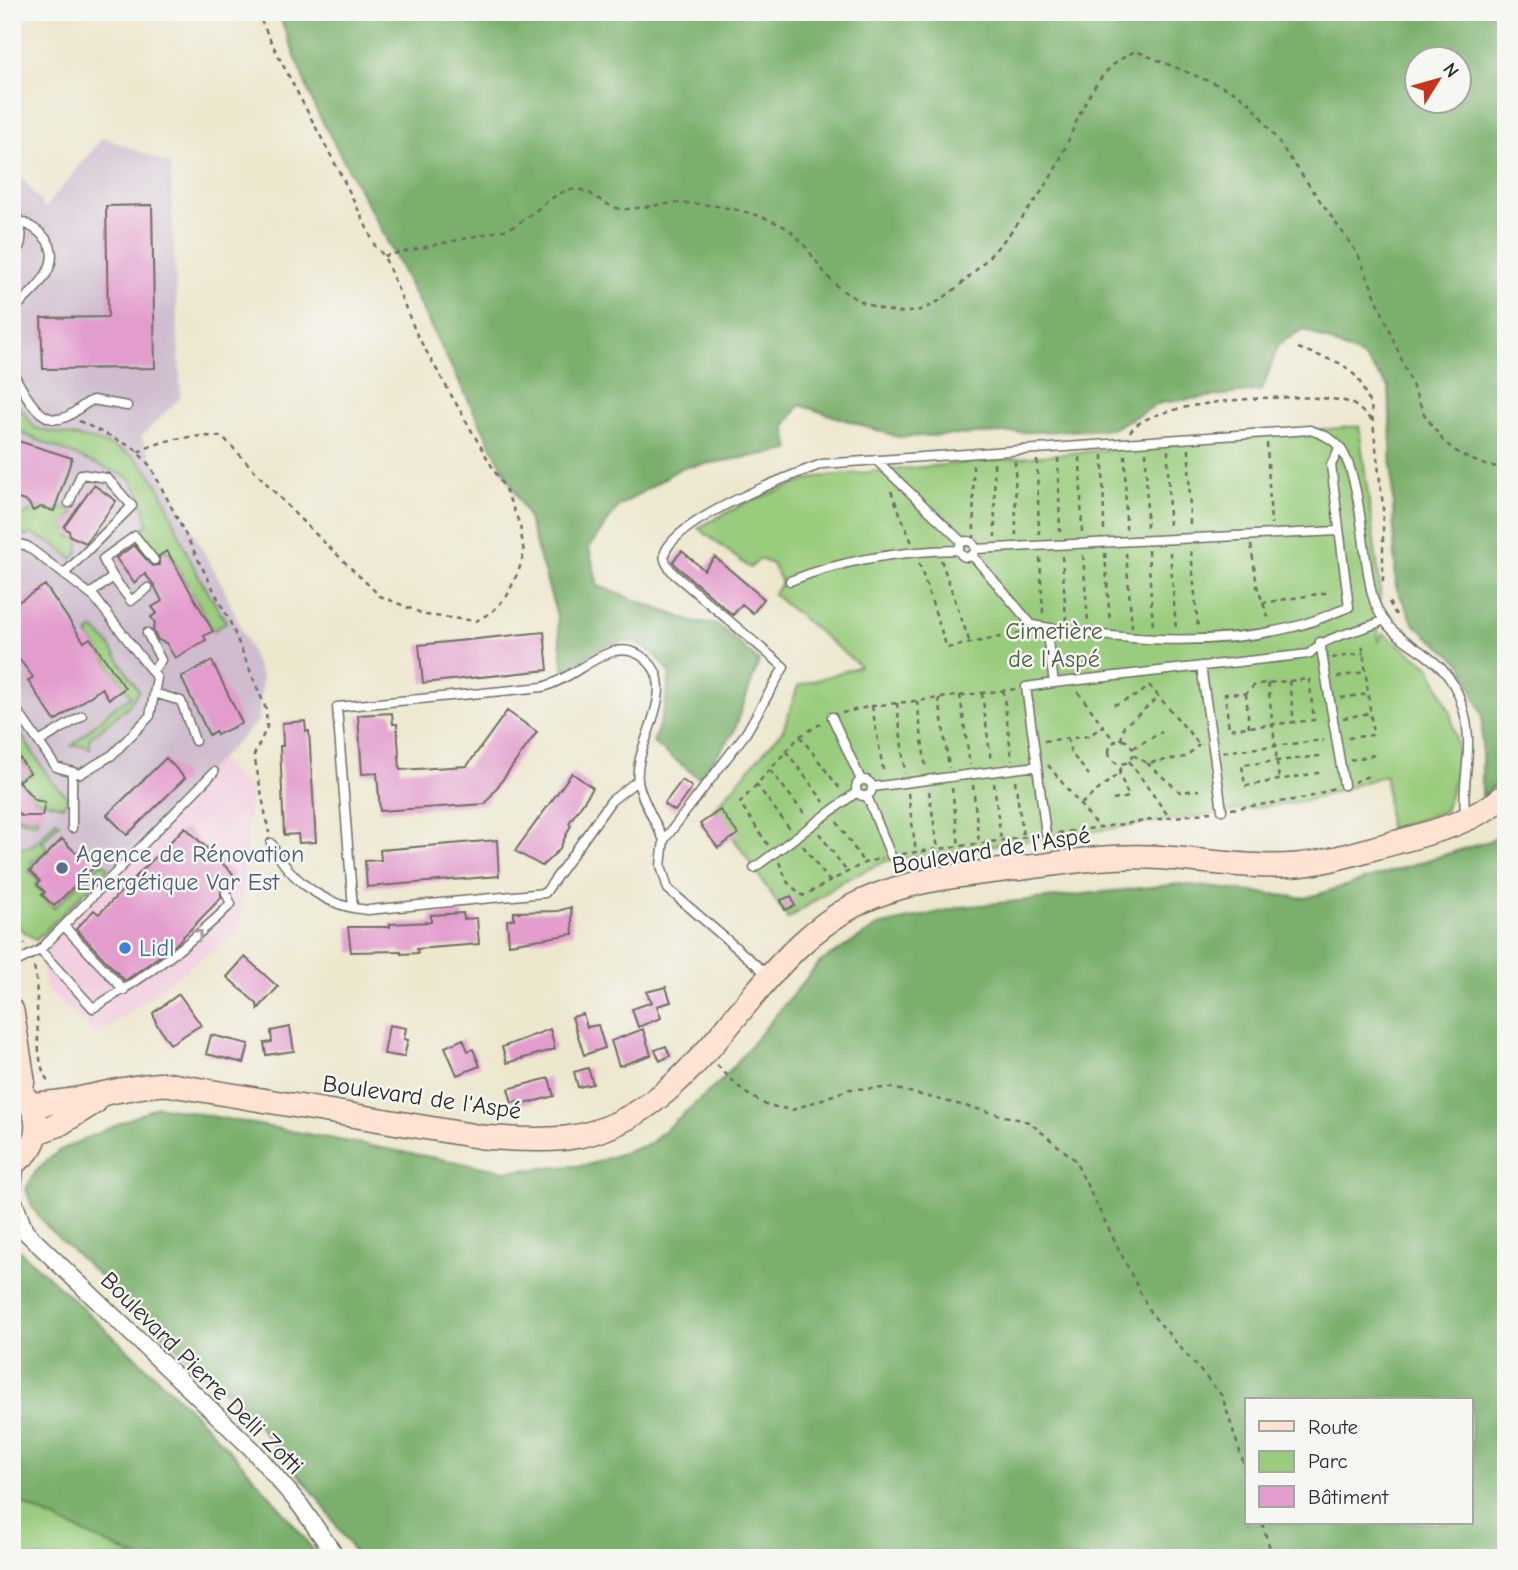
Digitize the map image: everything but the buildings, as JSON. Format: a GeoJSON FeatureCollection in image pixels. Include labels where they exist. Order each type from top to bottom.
{"type":"FeatureCollection","features":[{"type":"Feature","properties":{"kind":"main road","name":"Boulevard de l'Aspé"},"geometry":{"type":"LineString","coordinates":[[22,1094],[55,1105],[141,1085],[166,1084],[482,1137],[521,1140],[569,1138],[603,1129],[641,1110],[676,1084],[706,1054],[789,954],[827,922],[855,905],[915,884],[1102,858],[1147,856],[1265,867],[1300,865],[1466,822],[1506,795]]}},
{"type":"Feature","properties":{"kind":"main road"},"geometry":{"type":"LineString","coordinates":[[12,1011],[23,1079],[22,1094],[37,1132],[30,1149],[14,1162]]}},
{"type":"Feature","properties":{"kind":"main road","name":"Boulevard de l'Aspé"},"geometry":{"type":"LineString","coordinates":[[37,1132],[58,1125],[106,1094]]}},
{"type":"Feature","properties":{"kind":"street","name":"Boulevard Pierre Delli Zotti"},"geometry":{"type":"LineString","coordinates":[[14,1162],[12,1196],[18,1224],[252,1449],[300,1505],[337,1558]]}},
{"type":"Feature","properties":{"kind":"lane"},"geometry":{"type":"LineString","coordinates":[[12,209],[20,220],[45,237],[51,249],[52,262],[39,287],[12,310]]}},
{"type":"Feature","properties":{"kind":"lane"},"geometry":{"type":"LineString","coordinates":[[12,258],[19,251],[20,220]]}},
{"type":"Feature","properties":{"kind":"lane"},"geometry":{"type":"LineString","coordinates":[[12,371],[41,414],[60,420],[93,400],[127,406]]}},
{"type":"Feature","properties":{"kind":"lane"},"geometry":{"type":"LineString","coordinates":[[663,841],[746,733],[784,667],[666,565],[666,549],[692,526],[756,488],[822,464],[1310,430],[1327,436],[1340,447],[1350,467],[1372,595],[1382,621],[1399,638],[1429,654],[1445,670],[1462,704],[1469,735],[1469,764],[1463,798],[1466,822]]}},
{"type":"Feature","properties":{"kind":"lane"},"geometry":{"type":"LineString","coordinates":[[876,460],[968,548],[1032,625],[1154,639],[1238,636],[1271,631],[1294,627],[1349,607],[1331,465],[1340,447]]}},
{"type":"Feature","properties":{"kind":"lane"},"geometry":{"type":"LineString","coordinates":[[64,574],[132,506],[107,478],[81,474],[69,503]]}},
{"type":"Feature","properties":{"kind":"lane"},"geometry":{"type":"LineString","coordinates":[[790,582],[822,568],[915,552],[1338,531]]}},
{"type":"Feature","properties":{"kind":"lane"},"geometry":{"type":"LineString","coordinates":[[148,588],[131,601],[103,559],[135,536],[154,560]]}},
{"type":"Feature","properties":{"kind":"lane"},"geometry":{"type":"LineString","coordinates":[[12,542],[27,546],[90,594],[157,678],[150,716],[112,755],[80,774],[56,767],[12,703]]}},
{"type":"Feature","properties":{"kind":"lane"},"geometry":{"type":"LineString","coordinates":[[90,594],[113,577]]}},
{"type":"Feature","properties":{"kind":"lane"},"geometry":{"type":"LineString","coordinates":[[1046,834],[1026,687],[1309,654],[1320,642],[1361,631],[1382,621]]}},
{"type":"Feature","properties":{"kind":"lane"},"geometry":{"type":"LineString","coordinates":[[1046,628],[1054,683]]}},
{"type":"Feature","properties":{"kind":"lane"},"geometry":{"type":"LineString","coordinates":[[147,633],[161,660],[152,672]]}},
{"type":"Feature","properties":{"kind":"lane"},"geometry":{"type":"LineString","coordinates":[[1320,642],[1344,785]]}},
{"type":"Feature","properties":{"kind":"lane"},"geometry":{"type":"LineString","coordinates":[[352,908],[337,707],[542,687],[561,682],[612,652],[628,650],[642,656],[656,668],[661,687],[638,780],[663,841],[661,866],[668,888],[770,976]]}},
{"type":"Feature","properties":{"kind":"lane"},"geometry":{"type":"LineString","coordinates":[[1202,666],[1222,810]]}},
{"type":"Feature","properties":{"kind":"lane"},"geometry":{"type":"LineString","coordinates":[[154,693],[181,701],[195,741]]}},
{"type":"Feature","properties":{"kind":"lane"},"geometry":{"type":"LineString","coordinates":[[39,742],[82,716]]}},
{"type":"Feature","properties":{"kind":"lane"},"geometry":{"type":"LineString","coordinates":[[832,717],[861,780]]}},
{"type":"Feature","properties":{"kind":"lane"},"geometry":{"type":"LineString","coordinates":[[872,786],[1037,766]]}},
{"type":"Feature","properties":{"kind":"lane"},"geometry":{"type":"LineString","coordinates":[[72,772],[72,828]]}},
{"type":"Feature","properties":{"kind":"lane"},"geometry":{"type":"LineString","coordinates":[[12,964],[40,950],[214,772]]}},
{"type":"Feature","properties":{"kind":"lane"},"geometry":{"type":"LineString","coordinates":[[271,843],[280,863],[298,880],[335,905],[368,909],[545,892],[611,801],[638,780]]}},
{"type":"Feature","properties":{"kind":"lane"},"geometry":{"type":"LineString","coordinates":[[861,780],[868,781],[872,786]]}},
{"type":"Feature","properties":{"kind":"lane"},"geometry":{"type":"LineString","coordinates":[[857,792],[856,785],[861,780]]}},
{"type":"Feature","properties":{"kind":"lane"},"geometry":{"type":"LineString","coordinates":[[867,796],[872,786]]}},
{"type":"Feature","properties":{"kind":"lane"},"geometry":{"type":"LineString","coordinates":[[754,868],[857,792]]}},
{"type":"Feature","properties":{"kind":"lane"},"geometry":{"type":"LineString","coordinates":[[857,792],[867,796],[891,856]]}},
{"type":"Feature","properties":{"kind":"lane"},"geometry":{"type":"LineString","coordinates":[[40,950],[93,1008],[124,990],[208,926],[231,904],[226,893]]}},
{"type":"Feature","properties":{"kind":"lane"},"geometry":{"type":"LineString","coordinates":[[64,926],[124,990]]}},
{"type":"Feature","properties":{"kind":"path"},"geometry":{"type":"LineString","coordinates":[[138,452],[156,443],[206,436],[223,437],[297,516],[380,596],[426,615],[476,621],[492,612],[507,596],[524,553],[520,525],[506,491],[417,335],[384,256],[375,246],[343,174],[303,106],[257,12]]}},
{"type":"Feature","properties":{"kind":"path"},"geometry":{"type":"LineString","coordinates":[[1494,12],[1506,26]]}},
{"type":"Feature","properties":{"kind":"path"},"geometry":{"type":"LineString","coordinates":[[384,256],[508,229],[526,221],[554,196],[569,190],[585,190],[607,206],[622,209],[681,203],[733,211],[778,223],[798,235],[836,285],[859,299],[898,314],[920,310],[953,291],[1020,219],[1051,177],[1098,80],[1120,58],[1136,51],[1235,92],[1253,106],[1358,254],[1424,414],[1444,442],[1474,460],[1506,468]]}},
{"type":"Feature","properties":{"kind":"path"},"geometry":{"type":"LineString","coordinates":[[1298,348],[1342,364],[1358,378],[1371,406],[1383,506],[1385,592]]}},
{"type":"Feature","properties":{"kind":"path"},"geometry":{"type":"LineString","coordinates":[[1125,443],[1135,424],[1156,414],[1194,405],[1240,400],[1304,399],[1351,404],[1372,421]]}},
{"type":"Feature","properties":{"kind":"path"},"geometry":{"type":"LineString","coordinates":[[69,416],[138,452],[151,467],[230,622],[266,709],[267,727],[254,755],[271,843]]}},
{"type":"Feature","properties":{"kind":"path"},"geometry":{"type":"LineString","coordinates":[[1266,433],[1271,534]]}},
{"type":"Feature","properties":{"kind":"path"},"geometry":{"type":"LineString","coordinates":[[1015,451],[1016,547]]}},
{"type":"Feature","properties":{"kind":"path"},"geometry":{"type":"LineString","coordinates":[[993,453],[996,548]]}},
{"type":"Feature","properties":{"kind":"path"},"geometry":{"type":"LineString","coordinates":[[968,548],[973,454]]}},
{"type":"Feature","properties":{"kind":"path"},"geometry":{"type":"LineString","coordinates":[[894,478],[890,487],[947,648],[1022,634],[1032,625]]}},
{"type":"Feature","properties":{"kind":"path"},"geometry":{"type":"LineString","coordinates":[[1250,535],[1262,603],[1271,631]]}},
{"type":"Feature","properties":{"kind":"path"},"geometry":{"type":"LineString","coordinates":[[938,550],[970,643]]}},
{"type":"Feature","properties":{"kind":"path"},"geometry":{"type":"LineString","coordinates":[[1262,603],[1331,592]]}},
{"type":"Feature","properties":{"kind":"path"},"geometry":{"type":"LineString","coordinates":[[1388,600],[1400,621]]}},
{"type":"Feature","properties":{"kind":"path"},"geometry":{"type":"LineString","coordinates":[[1323,659],[1364,653]]}},
{"type":"Feature","properties":{"kind":"path"},"geometry":{"type":"LineString","coordinates":[[1326,679],[1366,672]]}},
{"type":"Feature","properties":{"kind":"path"},"geometry":{"type":"LineString","coordinates":[[1142,673],[1199,744]]}},
{"type":"Feature","properties":{"kind":"path"},"geometry":{"type":"LineString","coordinates":[[1309,679],[1314,720],[1229,729],[1225,694],[1246,693],[1256,684],[1268,683],[1309,679]]}},
{"type":"Feature","properties":{"kind":"path"},"geometry":{"type":"LineString","coordinates":[[1069,681],[1115,742]]}},
{"type":"Feature","properties":{"kind":"path"},"geometry":{"type":"LineString","coordinates":[[1289,681],[1294,723]]}},
{"type":"Feature","properties":{"kind":"path"},"geometry":{"type":"LineString","coordinates":[[1268,683],[1279,780]]}},
{"type":"Feature","properties":{"kind":"path"},"geometry":{"type":"LineString","coordinates":[[1114,705],[1138,695],[1150,686]]}},
{"type":"Feature","properties":{"kind":"path"},"geometry":{"type":"LineString","coordinates":[[1026,687],[872,706],[832,717],[800,736],[740,803],[775,853],[788,883],[803,896],[864,863],[891,856],[1307,798],[1371,775]]}},
{"type":"Feature","properties":{"kind":"path"},"geometry":{"type":"LineString","coordinates":[[1246,693],[1248,727]]}},
{"type":"Feature","properties":{"kind":"path"},"geometry":{"type":"LineString","coordinates":[[1330,700],[1368,694]]}},
{"type":"Feature","properties":{"kind":"path"},"geometry":{"type":"LineString","coordinates":[[1121,740],[1124,726],[1159,697]]}},
{"type":"Feature","properties":{"kind":"path"},"geometry":{"type":"LineString","coordinates":[[872,706],[886,785]]}},
{"type":"Feature","properties":{"kind":"path"},"geometry":{"type":"LineString","coordinates":[[1333,720],[1370,713]]}},
{"type":"Feature","properties":{"kind":"path"},"geometry":{"type":"LineString","coordinates":[[1034,742],[1089,736],[1103,726]]}},
{"type":"Feature","properties":{"kind":"path"},"geometry":{"type":"LineString","coordinates":[[1133,748],[1162,732]]}},
{"type":"Feature","properties":{"kind":"path"},"geometry":{"type":"LineString","coordinates":[[800,736],[848,799]]}},
{"type":"Feature","properties":{"kind":"path"},"geometry":{"type":"LineString","coordinates":[[1067,738],[1072,753],[1089,775]]}},
{"type":"Feature","properties":{"kind":"path"},"geometry":{"type":"LineString","coordinates":[[1121,740],[1115,742],[1109,753],[1116,763],[1129,761],[1133,748]]}},
{"type":"Feature","properties":{"kind":"path"},"geometry":{"type":"LineString","coordinates":[[1121,740],[1133,748]]}},
{"type":"Feature","properties":{"kind":"path"},"geometry":{"type":"LineString","coordinates":[[1147,763],[1186,757],[1199,744],[1212,743]]}},
{"type":"Feature","properties":{"kind":"path"},"geometry":{"type":"LineString","coordinates":[[1133,755],[1147,763],[1180,792],[1199,790]]}},
{"type":"Feature","properties":{"kind":"path"},"geometry":{"type":"LineString","coordinates":[[1340,762],[1374,755]]}},
{"type":"Feature","properties":{"kind":"path"},"geometry":{"type":"LineString","coordinates":[[1320,756],[1242,765],[1245,786],[1323,772]]}},
{"type":"Feature","properties":{"kind":"path"},"geometry":{"type":"LineString","coordinates":[[1129,761],[1169,817]]}},
{"type":"Feature","properties":{"kind":"path"},"geometry":{"type":"LineString","coordinates":[[1081,804],[1119,773],[1123,764]]}},
{"type":"Feature","properties":{"kind":"path"},"geometry":{"type":"LineString","coordinates":[[1037,766],[1051,765],[1098,827]]}},
{"type":"Feature","properties":{"kind":"path"},"geometry":{"type":"LineString","coordinates":[[1113,800],[1129,797],[1119,773]]}},
{"type":"Feature","properties":{"kind":"path"},"geometry":{"type":"LineString","coordinates":[[12,928],[27,948]]}},
{"type":"Feature","properties":{"kind":"path"},"geometry":{"type":"LineString","coordinates":[[35,970],[42,1070],[46,1079],[56,1085]]}},
{"type":"Feature","properties":{"kind":"path"},"geometry":{"type":"LineString","coordinates":[[714,1062],[744,1093],[766,1105],[792,1110],[850,1089],[893,1088],[1029,1122],[1074,1159],[1150,1312],[1222,1396],[1245,1468]]}},
{"type":"Feature","properties":{"kind":"path"},"geometry":{"type":"LineString","coordinates":[[1262,1524],[1273,1558]]}},
{"type":"Feature","properties":{"kind":"shaded area"},"geometry":{"type":"Polygon","coordinates":[[[103,137],[170,164],[181,397],[141,437],[223,586],[262,678],[258,721],[36,943],[12,882],[12,163],[45,208],[103,137]]]}},
{"type":"Feature","properties":{"kind":"shaded area"},"geometry":{"type":"Polygon","coordinates":[[[220,759],[251,793],[240,930],[98,1035],[48,991],[36,943],[220,759]]]}},
{"type":"Feature","properties":{"kind":"green space"},"geometry":{"type":"Polygon","coordinates":[[[278,12],[1506,12],[1506,775],[1482,797],[1482,714],[1462,664],[1414,624],[1396,587],[1389,387],[1363,357],[1304,329],[1279,344],[1262,390],[1160,403],[1112,429],[898,437],[800,405],[785,426],[790,450],[681,468],[618,507],[589,548],[598,586],[693,622],[718,625],[759,661],[733,734],[699,778],[653,743],[665,707],[670,673],[657,657],[632,642],[619,642],[593,652],[564,672],[557,616],[527,515],[380,227],[315,108],[278,12]]]}},
{"type":"Feature","properties":{"kind":"green space"},"geometry":{"type":"Polygon","coordinates":[[[12,396],[35,428],[105,444],[127,453],[139,462],[158,486],[193,566],[226,622],[213,631],[192,593],[173,604],[168,595],[188,585],[167,550],[156,555],[139,531],[148,524],[141,496],[130,478],[26,435],[12,425],[12,396]]]}},
{"type":"Feature","properties":{"kind":"green space","name":"Cimetière de l'Aspé"},"geometry":{"type":"Polygon","coordinates":[[[1359,426],[1380,587],[1378,643],[1383,633],[1431,668],[1451,715],[1460,762],[1445,811],[1389,830],[1386,775],[1310,800],[886,861],[843,881],[788,919],[714,809],[783,730],[798,686],[860,666],[773,594],[782,583],[772,564],[760,559],[750,568],[698,528],[749,501],[817,477],[1359,426]]]}},
{"type":"Feature","properties":{"kind":"green space"},"geometry":{"type":"Polygon","coordinates":[[[41,507],[55,511],[63,507],[74,512],[64,527],[71,532],[70,537],[79,540],[78,553],[72,559],[55,545],[30,533],[28,536],[12,532],[12,520],[41,507]]]}},
{"type":"Feature","properties":{"kind":"green space"},"geometry":{"type":"Polygon","coordinates":[[[94,629],[108,643],[139,691],[128,706],[89,739],[90,749],[82,745],[72,746],[115,706],[131,696],[87,634],[94,629]]]}},
{"type":"Feature","properties":{"kind":"green space"},"geometry":{"type":"Polygon","coordinates":[[[12,721],[53,783],[68,797],[63,806],[34,799],[18,781],[30,773],[12,745],[12,721]]]}},
{"type":"Feature","properties":{"kind":"green space"},"geometry":{"type":"Polygon","coordinates":[[[12,810],[20,818],[38,816],[36,822],[14,819],[13,848],[33,844],[56,820],[59,823],[42,842],[49,850],[31,862],[33,866],[29,871],[39,882],[36,885],[43,892],[41,895],[54,908],[97,866],[103,863],[109,868],[36,940],[18,927],[12,911],[12,810]]]}},
{"type":"Feature","properties":{"kind":"green space"},"geometry":{"type":"Polygon","coordinates":[[[1506,827],[1506,1558],[358,1558],[318,1498],[247,1412],[50,1230],[33,1209],[26,1189],[36,1171],[58,1151],[158,1106],[505,1171],[588,1165],[649,1144],[722,1080],[819,963],[878,926],[962,907],[1180,884],[1306,898],[1492,840],[1506,827]]]}},
{"type":"Feature","properties":{"kind":"green space"},"geometry":{"type":"Polygon","coordinates":[[[12,1244],[134,1355],[213,1432],[286,1514],[319,1558],[138,1558],[12,1499],[12,1244]]]}},
{"type":"Feature","properties":{"kind":"green space"},"geometry":{"type":"Polygon","coordinates":[[[12,1499],[138,1558],[12,1558],[12,1499]]]}},
{"type":"Feature","properties":{"kind":"place","name":"Agence de Rénovation Énergétique Var Est"},"geometry":{"type":"Point","coordinates":[62,868]}},
{"type":"Feature","properties":{"kind":"place","name":"Lidl"},"geometry":{"type":"Point","coordinates":[125,948]}}]}
